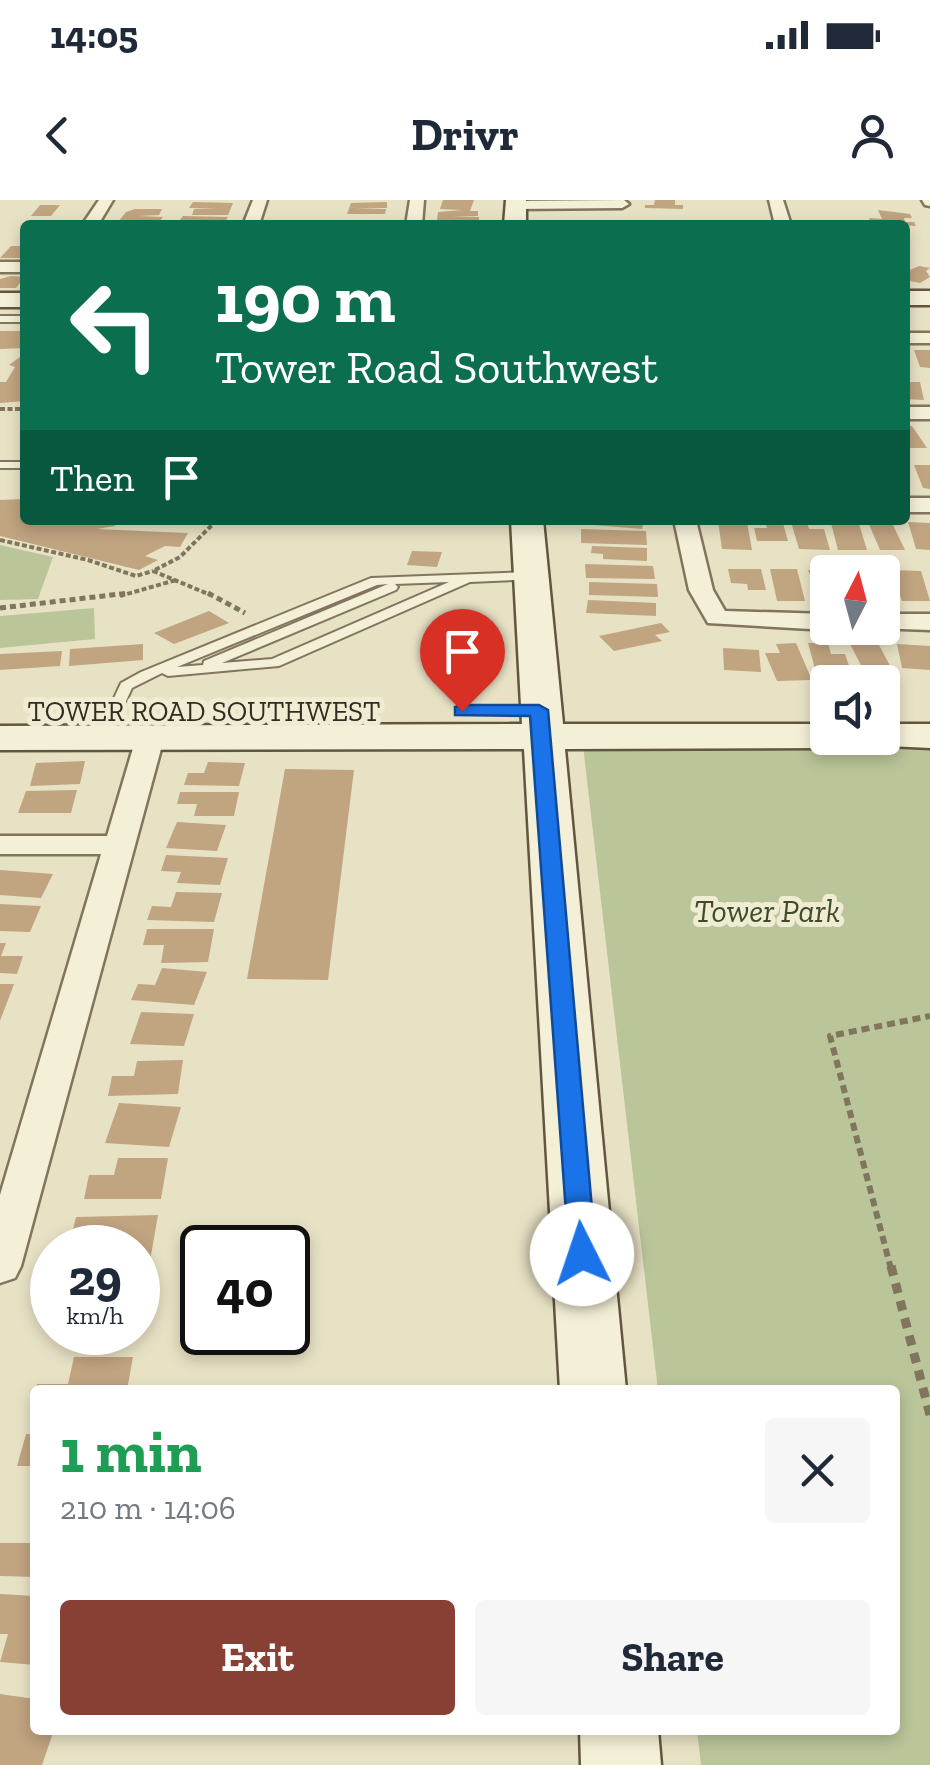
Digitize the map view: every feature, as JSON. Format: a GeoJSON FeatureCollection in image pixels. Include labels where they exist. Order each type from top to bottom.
{"type":"FeatureCollection","features":[{"type":"Feature","properties":{"kind":"street"},"geometry":{"type":"LineString","coordinates":[[515,210],[622,202]]}},
{"type":"Feature","properties":{"kind":"street"},"geometry":{"type":"LineString","coordinates":[[527,525],[592,1385]]}},
{"type":"Feature","properties":{"kind":"street"},"geometry":{"type":"LineString","coordinates":[[686,525],[701,590],[717,618],[810,621]]}},
{"type":"Feature","properties":{"kind":"street"},"geometry":{"type":"LineString","coordinates":[[900,622],[930,622]]}},
{"type":"Feature","properties":{"kind":"street"},"geometry":{"type":"LineString","coordinates":[[900,710],[930,710]]}},
{"type":"Feature","properties":{"kind":"street","name":"TOWER ROAD SOUTHWEST"},"geometry":{"type":"LineString","coordinates":[[0,712],[114,711],[810,735]]}},
{"type":"Feature","properties":{"kind":"street","name":"TOWER ROAD SOUTHWEST"},"geometry":{"type":"LineString","coordinates":[[0,738],[150,738],[810,711]]}},
{"type":"Feature","properties":{"kind":"street"},"geometry":{"type":"LineString","coordinates":[[900,736],[930,736]]}},
{"type":"Feature","properties":{"kind":"street"},"geometry":{"type":"LineString","coordinates":[[0,1266],[150,738]]}},
{"type":"Feature","properties":{"kind":"street"},"geometry":{"type":"LineString","coordinates":[[0,845],[118,845]]}},
{"type":"Feature","properties":{"kind":"street"},"geometry":{"type":"LineString","coordinates":[[619,1735],[621,1765]]}},
{"type":"Feature","properties":{"kind":"lane"},"geometry":{"type":"LineString","coordinates":[[153,672],[274,663],[474,576]]}},
{"type":"Feature","properties":{"kind":"lane"},"geometry":{"type":"LineString","coordinates":[[114,711],[126,686],[153,672],[375,581],[530,576]]}},
{"type":"Feature","properties":{"kind":"lane"},"geometry":{"type":"LineString","coordinates":[[194,670],[416,577]]}},
{"type":"Feature","properties":{"kind":"lane"},"geometry":{"type":"LineString","coordinates":[[230,669],[450,577]]}},
{"type":"Feature","properties":{"kind":"path"},"geometry":{"type":"LineString","coordinates":[[0,540],[88,560],[136,576],[153,572],[180,557],[212,525]]}},
{"type":"Feature","properties":{"kind":"path"},"geometry":{"type":"LineString","coordinates":[[153,572],[257,620]]}},
{"type":"Feature","properties":{"kind":"path"},"geometry":{"type":"LineString","coordinates":[[0,608],[112,598],[177,580]]}},
{"type":"Feature","properties":{"kind":"path"},"geometry":{"type":"LineString","coordinates":[[930,1016],[830,1036],[930,1414]]}},
{"type":"Feature","properties":{"kind":"green space"},"geometry":{"type":"Polygon","coordinates":[[[0,545],[53,557],[38,599],[0,600],[0,545]]]}},
{"type":"Feature","properties":{"kind":"green space"},"geometry":{"type":"Polygon","coordinates":[[[94,608],[95,639],[0,648],[0,616],[94,608]]]}},
{"type":"Feature","properties":{"kind":"green space","name":"Tower Park"},"geometry":{"type":"Polygon","coordinates":[[[583,746],[810,748],[810,755],[900,755],[900,749],[930,749],[930,1765],[701,1765],[698,1735],[900,1735],[900,1385],[657,1385],[583,746]]]}},
{"type":"Feature","properties":{"kind":"building"},"geometry":{"type":"Polygon","coordinates":[[[443,200],[474,200],[470,211],[478,211],[478,216],[452,217],[479,220],[437,220],[438,212],[462,210],[440,209],[443,200]]]}},
{"type":"Feature","properties":{"kind":"building"},"geometry":{"type":"Polygon","coordinates":[[[655,200],[675,200],[675,205],[683,205],[683,209],[645,208],[654,205],[655,200]]]}},
{"type":"Feature","properties":{"kind":"building"},"geometry":{"type":"Polygon","coordinates":[[[193,202],[233,203],[228,215],[192,215],[194,209],[219,209],[189,208],[193,202]]]}},
{"type":"Feature","properties":{"kind":"building"},"geometry":{"type":"Polygon","coordinates":[[[387,202],[387,208],[355,208],[386,209],[385,214],[347,214],[351,203],[387,202]]]}},
{"type":"Feature","properties":{"kind":"building"},"geometry":{"type":"Polygon","coordinates":[[[40,205],[60,205],[51,216],[31,216],[40,205]]]}},
{"type":"Feature","properties":{"kind":"building"},"geometry":{"type":"Polygon","coordinates":[[[162,209],[159,215],[138,216],[163,217],[120,220],[126,212],[162,209]]]}},
{"type":"Feature","properties":{"kind":"building"},"geometry":{"type":"Polygon","coordinates":[[[878,210],[910,214],[912,218],[870,220],[869,218],[882,219],[878,210]]]}},
{"type":"Feature","properties":{"kind":"building"},"geometry":{"type":"Polygon","coordinates":[[[183,216],[228,217],[226,220],[180,220],[183,216]]]}},
{"type":"Feature","properties":{"kind":"building"},"geometry":{"type":"Polygon","coordinates":[[[11,246],[20,246],[20,258],[0,258],[11,246]]]}},
{"type":"Feature","properties":{"kind":"building"},"geometry":{"type":"Polygon","coordinates":[[[919,266],[930,268],[926,271],[930,277],[920,283],[910,281],[910,270],[919,266]]]}},
{"type":"Feature","properties":{"kind":"building"},"geometry":{"type":"Polygon","coordinates":[[[20,277],[20,283],[16,288],[0,288],[0,279],[20,277]]]}},
{"type":"Feature","properties":{"kind":"building"},"geometry":{"type":"Polygon","coordinates":[[[0,331],[20,331],[20,348],[0,349],[0,331]]]}},
{"type":"Feature","properties":{"kind":"building"},"geometry":{"type":"Polygon","coordinates":[[[914,350],[930,350],[930,368],[920,367],[914,350]]]}},
{"type":"Feature","properties":{"kind":"building"},"geometry":{"type":"Polygon","coordinates":[[[20,357],[20,401],[0,403],[0,382],[6,382],[15,367],[9,365],[20,357]]]}},
{"type":"Feature","properties":{"kind":"building"},"geometry":{"type":"Polygon","coordinates":[[[910,382],[920,382],[924,400],[910,399],[910,382]]]}},
{"type":"Feature","properties":{"kind":"building"},"geometry":{"type":"Polygon","coordinates":[[[910,426],[912,426],[927,448],[910,448],[910,426]]]}},
{"type":"Feature","properties":{"kind":"building"},"geometry":{"type":"Polygon","coordinates":[[[914,465],[930,465],[930,489],[923,488],[914,465]]]}},
{"type":"Feature","properties":{"kind":"building"},"geometry":{"type":"Polygon","coordinates":[[[20,499],[20,525],[115,525],[97,529],[188,533],[180,547],[165,546],[145,556],[158,560],[139,570],[0,536],[0,500],[20,499]]]}},
{"type":"Feature","properties":{"kind":"building"},"geometry":{"type":"Polygon","coordinates":[[[910,522],[930,523],[930,550],[916,549],[910,522]]]}},
{"type":"Feature","properties":{"kind":"building"},"geometry":{"type":"Polygon","coordinates":[[[593,525],[643,525],[642,529],[593,525]]]}},
{"type":"Feature","properties":{"kind":"building"},"geometry":{"type":"Polygon","coordinates":[[[719,525],[748,525],[752,550],[722,549],[719,525]]]}},
{"type":"Feature","properties":{"kind":"building"},"geometry":{"type":"Polygon","coordinates":[[[766,525],[784,525],[788,541],[757,541],[754,528],[767,528],[766,525]]]}},
{"type":"Feature","properties":{"kind":"building"},"geometry":{"type":"Polygon","coordinates":[[[792,525],[824,529],[830,550],[799,549],[792,525]]]}},
{"type":"Feature","properties":{"kind":"building"},"geometry":{"type":"Polygon","coordinates":[[[832,525],[859,525],[867,550],[838,550],[832,525]]]}},
{"type":"Feature","properties":{"kind":"building"},"geometry":{"type":"Polygon","coordinates":[[[869,525],[893,525],[905,550],[880,550],[869,525]]]}},
{"type":"Feature","properties":{"kind":"building"},"geometry":{"type":"Polygon","coordinates":[[[581,529],[646,531],[647,545],[581,543],[581,529]]]}},
{"type":"Feature","properties":{"kind":"building"},"geometry":{"type":"Polygon","coordinates":[[[592,546],[647,548],[647,561],[603,559],[603,554],[591,553],[592,546]]]}},
{"type":"Feature","properties":{"kind":"building"},"geometry":{"type":"Polygon","coordinates":[[[412,551],[442,552],[437,567],[407,565],[412,551]]]}},
{"type":"Feature","properties":{"kind":"building"},"geometry":{"type":"Polygon","coordinates":[[[585,564],[653,566],[655,579],[586,578],[585,564]]]}},
{"type":"Feature","properties":{"kind":"building"},"geometry":{"type":"Polygon","coordinates":[[[728,569],[761,569],[766,590],[748,590],[747,584],[731,583],[728,569]]]}},
{"type":"Feature","properties":{"kind":"building"},"geometry":{"type":"Polygon","coordinates":[[[770,569],[797,569],[805,601],[777,601],[770,569]]]}},
{"type":"Feature","properties":{"kind":"building"},"geometry":{"type":"Polygon","coordinates":[[[900,570],[921,571],[930,601],[902,601],[900,570]]]}},
{"type":"Feature","properties":{"kind":"building"},"geometry":{"type":"Polygon","coordinates":[[[589,582],[657,584],[658,597],[589,595],[589,582]]]}},
{"type":"Feature","properties":{"kind":"building"},"geometry":{"type":"Polygon","coordinates":[[[588,600],[656,603],[656,616],[586,613],[588,600]]]}},
{"type":"Feature","properties":{"kind":"building"},"geometry":{"type":"Polygon","coordinates":[[[209,611],[229,623],[174,644],[154,633],[209,611]]]}},
{"type":"Feature","properties":{"kind":"building"},"geometry":{"type":"Polygon","coordinates":[[[661,623],[670,632],[655,635],[662,641],[614,651],[599,636],[661,623]]]}},
{"type":"Feature","properties":{"kind":"building"},"geometry":{"type":"Polygon","coordinates":[[[796,643],[810,680],[777,681],[765,653],[780,653],[776,644],[796,643]]]}},
{"type":"Feature","properties":{"kind":"building"},"geometry":{"type":"Polygon","coordinates":[[[808,643],[829,645],[831,654],[845,654],[849,665],[814,665],[808,643]]]}},
{"type":"Feature","properties":{"kind":"building"},"geometry":{"type":"Polygon","coordinates":[[[143,644],[143,660],[69,666],[70,649],[143,644]]]}},
{"type":"Feature","properties":{"kind":"building"},"geometry":{"type":"Polygon","coordinates":[[[851,645],[879,645],[890,665],[861,665],[851,645]]]}},
{"type":"Feature","properties":{"kind":"building"},"geometry":{"type":"Polygon","coordinates":[[[897,645],[930,646],[930,670],[902,668],[897,645]]]}},
{"type":"Feature","properties":{"kind":"building"},"geometry":{"type":"Polygon","coordinates":[[[723,648],[759,650],[761,672],[724,670],[723,648]]]}},
{"type":"Feature","properties":{"kind":"building"},"geometry":{"type":"Polygon","coordinates":[[[62,651],[60,666],[0,670],[0,654],[62,651]]]}},
{"type":"Feature","properties":{"kind":"building"},"geometry":{"type":"Polygon","coordinates":[[[85,761],[80,784],[30,786],[36,763],[85,761]]]}},
{"type":"Feature","properties":{"kind":"building"},"geometry":{"type":"Polygon","coordinates":[[[208,762],[245,763],[239,786],[184,785],[188,773],[204,773],[208,762]]]}},
{"type":"Feature","properties":{"kind":"building"},"geometry":{"type":"Polygon","coordinates":[[[285,769],[354,770],[328,980],[247,979],[285,769]]]}},
{"type":"Feature","properties":{"kind":"building"},"geometry":{"type":"Polygon","coordinates":[[[77,790],[71,813],[18,813],[26,791],[77,790]]]}},
{"type":"Feature","properties":{"kind":"building"},"geometry":{"type":"Polygon","coordinates":[[[180,792],[239,792],[234,816],[194,816],[197,804],[177,804],[180,792]]]}},
{"type":"Feature","properties":{"kind":"building"},"geometry":{"type":"Polygon","coordinates":[[[177,822],[226,825],[217,851],[166,848],[177,822]]]}},
{"type":"Feature","properties":{"kind":"building"},"geometry":{"type":"Polygon","coordinates":[[[166,855],[228,858],[220,885],[177,883],[181,872],[161,871],[166,855]]]}},
{"type":"Feature","properties":{"kind":"building"},"geometry":{"type":"Polygon","coordinates":[[[0,870],[53,874],[41,898],[0,895],[0,870]]]}},
{"type":"Feature","properties":{"kind":"building"},"geometry":{"type":"Polygon","coordinates":[[[176,892],[222,893],[214,922],[147,920],[152,906],[171,907],[176,892]]]}},
{"type":"Feature","properties":{"kind":"building"},"geometry":{"type":"Polygon","coordinates":[[[0,904],[41,906],[30,932],[0,931],[0,904]]]}},
{"type":"Feature","properties":{"kind":"building"},"geometry":{"type":"Polygon","coordinates":[[[147,929],[214,929],[208,962],[161,963],[164,945],[143,945],[147,929]]]}},
{"type":"Feature","properties":{"kind":"building"},"geometry":{"type":"Polygon","coordinates":[[[0,943],[6,943],[1,956],[23,956],[17,974],[0,973],[0,943]]]}},
{"type":"Feature","properties":{"kind":"building"},"geometry":{"type":"Polygon","coordinates":[[[162,968],[207,972],[194,1005],[131,1000],[138,984],[155,985],[162,968]]]}},
{"type":"Feature","properties":{"kind":"building"},"geometry":{"type":"Polygon","coordinates":[[[0,984],[14,984],[0,1021],[0,984]]]}},
{"type":"Feature","properties":{"kind":"building"},"geometry":{"type":"Polygon","coordinates":[[[141,1012],[194,1014],[184,1046],[130,1044],[141,1012]]]}},
{"type":"Feature","properties":{"kind":"building"},"geometry":{"type":"Polygon","coordinates":[[[183,1060],[178,1094],[108,1096],[112,1076],[134,1076],[137,1061],[183,1060]]]}},
{"type":"Feature","properties":{"kind":"building"},"geometry":{"type":"Polygon","coordinates":[[[119,1103],[181,1107],[169,1147],[105,1143],[119,1103]]]}},
{"type":"Feature","properties":{"kind":"building"},"geometry":{"type":"Polygon","coordinates":[[[118,1158],[168,1158],[161,1199],[84,1199],[89,1175],[114,1175],[118,1158]]]}},
{"type":"Feature","properties":{"kind":"building"},"geometry":{"type":"Polygon","coordinates":[[[158,1215],[156,1225],[74,1225],[76,1217],[158,1215]]]}},
{"type":"Feature","properties":{"kind":"building"},"geometry":{"type":"Polygon","coordinates":[[[74,1357],[133,1357],[128,1385],[37,1385],[68,1384],[74,1357]]]}},
{"type":"Feature","properties":{"kind":"building"},"geometry":{"type":"Polygon","coordinates":[[[26,1434],[30,1434],[30,1466],[17,1466],[26,1434]]]}},
{"type":"Feature","properties":{"kind":"building"},"geometry":{"type":"Polygon","coordinates":[[[0,1543],[30,1543],[30,1577],[0,1576],[0,1543]]]}},
{"type":"Feature","properties":{"kind":"building"},"geometry":{"type":"Polygon","coordinates":[[[0,1594],[30,1596],[30,1665],[0,1662],[8,1634],[0,1634],[0,1594]]]}},
{"type":"Feature","properties":{"kind":"building"},"geometry":{"type":"Polygon","coordinates":[[[0,1694],[30,1698],[30,1735],[52,1735],[42,1765],[0,1765],[0,1694]]]}},
{"type":"Feature","properties":{"kind":"route"},"geometry":{"type":"LineString","coordinates":[[462,711],[539,710],[582,1254]]}}]}
